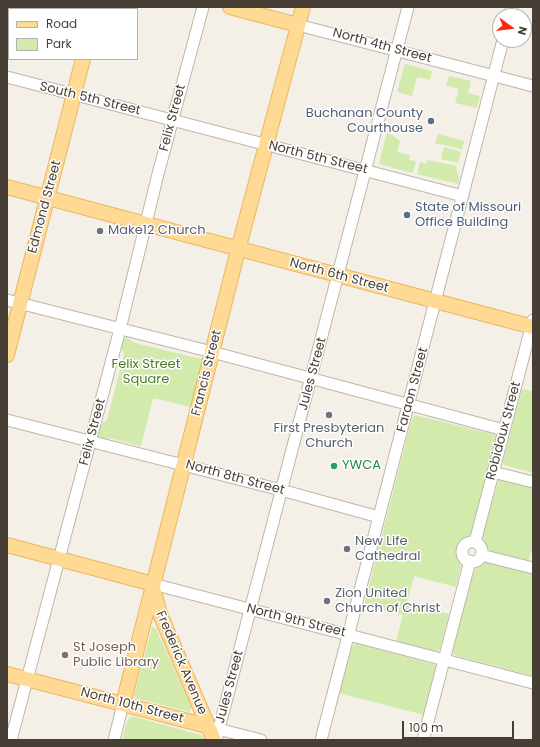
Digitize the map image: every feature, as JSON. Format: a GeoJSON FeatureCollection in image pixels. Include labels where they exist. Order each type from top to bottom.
{"type":"FeatureCollection","features":[{"type":"Feature","properties":{"kind":"main road","name":"North 4th Street"},"geometry":{"type":"LineString","coordinates":[[230,7],[298,25]]}},
{"type":"Feature","properties":{"kind":"main road","name":"Francis Street"},"geometry":{"type":"LineString","coordinates":[[123,704],[238,250],[303,7]]}},
{"type":"Feature","properties":{"kind":"main road","name":"Edmond Street"},"geometry":{"type":"LineString","coordinates":[[7,355],[14,302],[48,198],[83,60]]}},
{"type":"Feature","properties":{"kind":"main road","name":"North 6th Street"},"geometry":{"type":"LineString","coordinates":[[7,187],[238,250],[436,302],[532,325]]}},
{"type":"Feature","properties":{"kind":"main road","name":"North 9th Street"},"geometry":{"type":"LineString","coordinates":[[7,545],[153,584]]}},
{"type":"Feature","properties":{"kind":"main road","name":"Frederick Avenue"},"geometry":{"type":"LineString","coordinates":[[153,584],[155,600],[160,614],[214,734]]}},
{"type":"Feature","properties":{"kind":"main road","name":"North 10th Street"},"geometry":{"type":"LineString","coordinates":[[7,674],[123,704],[214,734]]}},
{"type":"Feature","properties":{"kind":"street","name":"Felix Street"},"geometry":{"type":"LineString","coordinates":[[11,740],[120,329],[203,7]]}},
{"type":"Feature","properties":{"kind":"street","name":"Jules Street"},"geometry":{"type":"LineString","coordinates":[[214,734],[250,609],[408,7]]}},
{"type":"Feature","properties":{"kind":"street","name":"North 4th Street"},"geometry":{"type":"LineString","coordinates":[[298,25],[533,86]]}},
{"type":"Feature","properties":{"kind":"street","name":"Faraon Street"},"geometry":{"type":"LineString","coordinates":[[322,740],[501,48]]}},
{"type":"Feature","properties":{"kind":"street","name":"South 5th Street"},"geometry":{"type":"LineString","coordinates":[[7,77],[173,120]]}},
{"type":"Feature","properties":{"kind":"street","name":"North 5th Street"},"geometry":{"type":"LineString","coordinates":[[173,120],[267,146],[366,170],[463,196]]}},
{"type":"Feature","properties":{"kind":"street"},"geometry":{"type":"LineString","coordinates":[[14,302],[212,352],[311,380],[504,430]]}},
{"type":"Feature","properties":{"kind":"street","name":"Robidoux Street"},"geometry":{"type":"LineString","coordinates":[[475,542],[532,325]]}},
{"type":"Feature","properties":{"kind":"street","name":"North 8th Street"},"geometry":{"type":"LineString","coordinates":[[7,420],[281,490],[380,517]]}},
{"type":"Feature","properties":{"kind":"street"},"geometry":{"type":"LineString","coordinates":[[493,472],[533,482]]}},
{"type":"Feature","properties":{"kind":"street"},"geometry":{"type":"LineString","coordinates":[[475,542],[481,547],[481,554],[476,561],[470,561],[464,558],[463,551],[467,543],[475,542]]}},
{"type":"Feature","properties":{"kind":"street"},"geometry":{"type":"LineString","coordinates":[[481,554],[533,568]]}},
{"type":"Feature","properties":{"kind":"street"},"geometry":{"type":"LineString","coordinates":[[423,740],[470,561]]}},
{"type":"Feature","properties":{"kind":"street","name":"North 9th Street"},"geometry":{"type":"LineString","coordinates":[[153,584],[533,682]]}},
{"type":"Feature","properties":{"kind":"street","name":"Francis Street"},"geometry":{"type":"LineString","coordinates":[[114,740],[123,704]]}},
{"type":"Feature","properties":{"kind":"street","name":"North 10th Street"},"geometry":{"type":"LineString","coordinates":[[214,734],[261,740]]}},
{"type":"Feature","properties":{"kind":"green space"},"geometry":{"type":"Polygon","coordinates":[[[405,64],[432,71],[430,80],[417,77],[412,96],[397,92],[405,64]]]}},
{"type":"Feature","properties":{"kind":"green space"},"geometry":{"type":"Polygon","coordinates":[[[449,76],[471,81],[468,93],[480,96],[477,108],[455,103],[459,89],[446,85],[449,76]]]}},
{"type":"Feature","properties":{"kind":"green space"},"geometry":{"type":"Polygon","coordinates":[[[387,131],[400,141],[397,152],[410,155],[409,160],[416,161],[413,173],[379,164],[387,131]]]}},
{"type":"Feature","properties":{"kind":"green space"},"geometry":{"type":"Polygon","coordinates":[[[438,134],[464,141],[462,149],[435,143],[438,134]]]}},
{"type":"Feature","properties":{"kind":"green space"},"geometry":{"type":"Polygon","coordinates":[[[444,147],[461,152],[458,163],[441,159],[444,147]]]}},
{"type":"Feature","properties":{"kind":"green space"},"geometry":{"type":"Polygon","coordinates":[[[427,160],[457,166],[456,169],[459,178],[458,184],[417,174],[420,162],[426,164],[427,160]]]}},
{"type":"Feature","properties":{"kind":"green space","name":"Felix Street Square"},"geometry":{"type":"Polygon","coordinates":[[[126,337],[135,343],[197,358],[204,358],[194,408],[153,398],[141,446],[109,438],[102,440],[97,432],[101,424],[107,420],[124,354],[120,346],[121,339],[126,337]]]}},
{"type":"Feature","properties":{"kind":"green space"},"geometry":{"type":"Polygon","coordinates":[[[522,389],[533,391],[533,473],[504,465],[503,461],[522,389]]]}},
{"type":"Feature","properties":{"kind":"green space"},"geometry":{"type":"Polygon","coordinates":[[[415,415],[496,435],[498,437],[472,531],[459,550],[461,567],[456,587],[414,576],[407,603],[449,614],[440,649],[435,652],[396,641],[403,615],[364,605],[412,418],[415,415]]]}},
{"type":"Feature","properties":{"kind":"green space"},"geometry":{"type":"Polygon","coordinates":[[[499,479],[533,486],[533,545],[528,563],[493,553],[484,545],[483,534],[499,479]]]}},
{"type":"Feature","properties":{"kind":"green space"},"geometry":{"type":"Polygon","coordinates":[[[485,562],[533,573],[533,676],[457,656],[452,652],[474,571],[478,565],[485,562]]]}},
{"type":"Feature","properties":{"kind":"green space"},"geometry":{"type":"Polygon","coordinates":[[[152,627],[156,629],[191,707],[190,712],[135,698],[134,695],[152,627]]]}},
{"type":"Feature","properties":{"kind":"green space"},"geometry":{"type":"Polygon","coordinates":[[[356,643],[436,665],[437,669],[424,715],[339,693],[351,648],[356,643]]]}},
{"type":"Feature","properties":{"kind":"green space"},"geometry":{"type":"Polygon","coordinates":[[[131,716],[201,735],[206,740],[122,740],[127,721],[131,716]]]}},
{"type":"Feature","properties":{"kind":"place","name":"Buchanan County Courthouse"},"geometry":{"type":"Point","coordinates":[431,121]}},
{"type":"Feature","properties":{"kind":"place","name":"State of Missouri Office Building"},"geometry":{"type":"Point","coordinates":[407,215]}},
{"type":"Feature","properties":{"kind":"place","name":"Make12 Church"},"geometry":{"type":"Point","coordinates":[100,231]}},
{"type":"Feature","properties":{"kind":"place","name":"First Presbyterian Church"},"geometry":{"type":"Point","coordinates":[329,415]}},
{"type":"Feature","properties":{"kind":"place","name":"YWCA"},"geometry":{"type":"Point","coordinates":[334,466]}},
{"type":"Feature","properties":{"kind":"place","name":"New Life Cathedral"},"geometry":{"type":"Point","coordinates":[347,549]}},
{"type":"Feature","properties":{"kind":"place","name":"Zion United Church of Christ"},"geometry":{"type":"Point","coordinates":[327,601]}},
{"type":"Feature","properties":{"kind":"place","name":"St Joseph Public Library"},"geometry":{"type":"Point","coordinates":[65,655]}}]}
